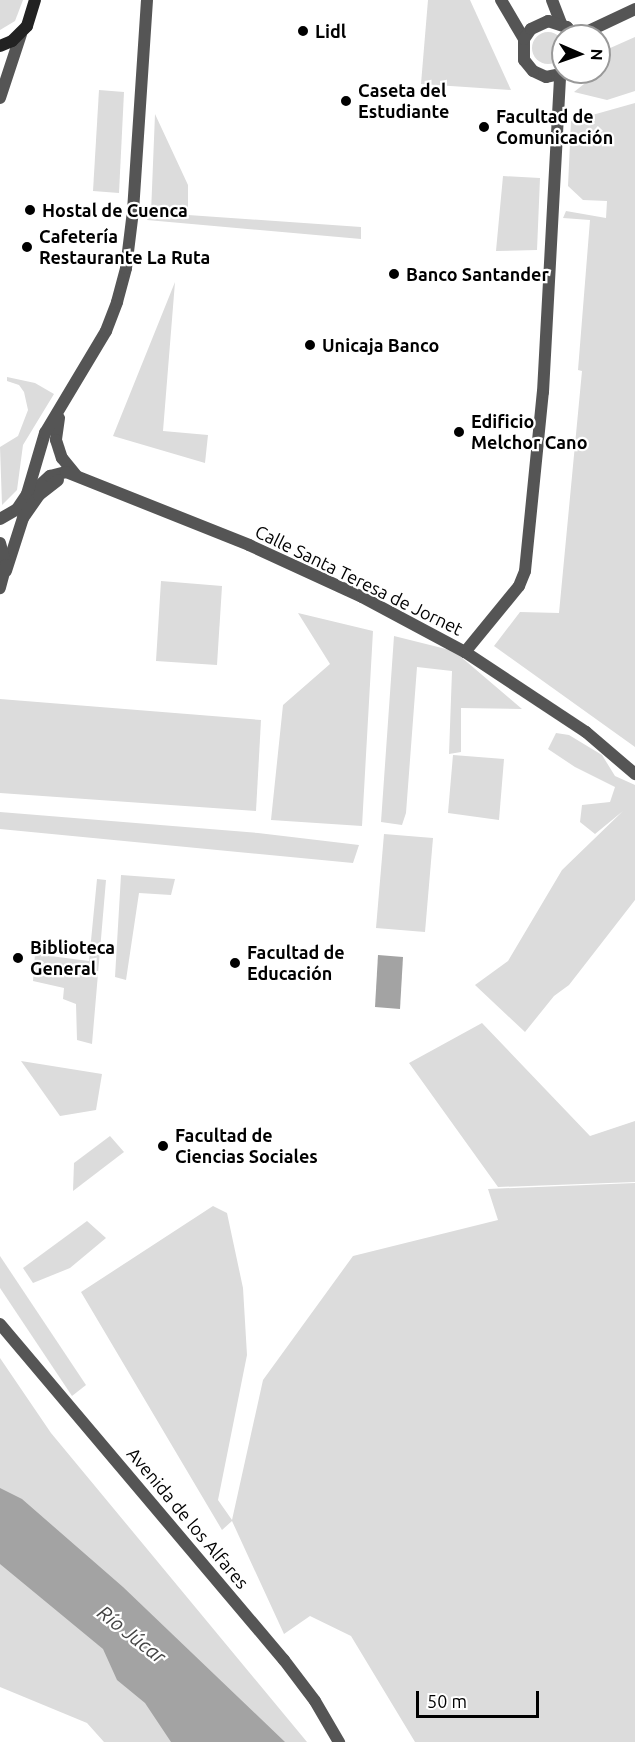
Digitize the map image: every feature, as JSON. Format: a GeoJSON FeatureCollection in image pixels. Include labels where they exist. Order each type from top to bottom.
{"type":"FeatureCollection","features":[{"type":"Feature","properties":{"kind":"main road"},"geometry":{"type":"LineString","coordinates":[[0,46],[21,34],[32,17],[35,0]]}},
{"type":"Feature","properties":{"kind":"street"},"geometry":{"type":"LineString","coordinates":[[25,499],[45,433],[106,331],[126,268],[147,0]]}},
{"type":"Feature","properties":{"kind":"street"},"geometry":{"type":"LineString","coordinates":[[501,0],[524,39]]}},
{"type":"Feature","properties":{"kind":"street"},"geometry":{"type":"LineString","coordinates":[[551,76],[546,77],[528,66],[522,53],[524,39],[542,22],[561,24],[552,0]]}},
{"type":"Feature","properties":{"kind":"street"},"geometry":{"type":"LineString","coordinates":[[602,24],[635,9]]}},
{"type":"Feature","properties":{"kind":"street"},"geometry":{"type":"LineString","coordinates":[[0,98],[21,34]]}},
{"type":"Feature","properties":{"kind":"street"},"geometry":{"type":"LineString","coordinates":[[465,652],[519,586],[525,571],[543,392],[562,84]]}},
{"type":"Feature","properties":{"kind":"street"},"geometry":{"type":"LineString","coordinates":[[61,409],[56,440],[62,458],[77,475]]}},
{"type":"Feature","properties":{"kind":"street"},"geometry":{"type":"LineString","coordinates":[[0,519],[54,474],[77,475]]}},
{"type":"Feature","properties":{"kind":"street"},"geometry":{"type":"LineString","coordinates":[[0,588],[19,527],[39,495],[57,481],[77,475]]}},
{"type":"Feature","properties":{"kind":"street","name":"Calle Santa Teresa de Jornet"},"geometry":{"type":"LineString","coordinates":[[77,475],[249,545],[362,597],[465,652],[586,732],[635,774]]}},
{"type":"Feature","properties":{"kind":"street"},"geometry":{"type":"LineString","coordinates":[[0,543],[6,571]]}},
{"type":"Feature","properties":{"kind":"street","name":"Avenida de los Alfares"},"geometry":{"type":"LineString","coordinates":[[0,1324],[289,1666],[339,1742]]}},
{"type":"Feature","properties":{"kind":"shaded area"},"geometry":{"type":"Polygon","coordinates":[[[0,0],[23,0],[15,21],[0,30],[0,0]]]}},
{"type":"Feature","properties":{"kind":"shaded area"},"geometry":{"type":"Polygon","coordinates":[[[428,0],[470,0],[511,90],[421,84],[428,0]]]}},
{"type":"Feature","properties":{"kind":"shaded area"},"geometry":{"type":"Polygon","coordinates":[[[551,33],[551,63],[548,64],[537,59],[532,48],[537,37],[551,33]]]}},
{"type":"Feature","properties":{"kind":"shaded area"},"geometry":{"type":"Polygon","coordinates":[[[635,37],[635,91],[607,100],[574,92],[584,84],[611,84],[611,48],[635,37]]]}},
{"type":"Feature","properties":{"kind":"shaded area"},"geometry":{"type":"Polygon","coordinates":[[[99,90],[124,92],[119,193],[93,191],[99,90]]]}},
{"type":"Feature","properties":{"kind":"shaded area"},"geometry":{"type":"Polygon","coordinates":[[[635,103],[635,747],[494,646],[520,612],[559,613],[582,371],[578,370],[590,220],[563,218],[566,211],[606,218],[607,201],[583,200],[568,186],[571,121],[635,103]]]}},
{"type":"Feature","properties":{"kind":"shaded area"},"geometry":{"type":"Polygon","coordinates":[[[155,114],[188,185],[188,215],[361,227],[361,239],[147,220],[151,213],[155,114]]]}},
{"type":"Feature","properties":{"kind":"shaded area"},"geometry":{"type":"Polygon","coordinates":[[[503,176],[540,178],[537,250],[496,251],[503,176]]]}},
{"type":"Feature","properties":{"kind":"shaded area"},"geometry":{"type":"Polygon","coordinates":[[[175,282],[163,431],[208,435],[205,463],[113,436],[175,282]]]}},
{"type":"Feature","properties":{"kind":"shaded area"},"geometry":{"type":"Polygon","coordinates":[[[7,377],[35,383],[54,394],[23,445],[17,490],[2,505],[0,447],[18,436],[28,410],[24,392],[19,385],[7,381],[7,377]]]}},
{"type":"Feature","properties":{"kind":"shaded area"},"geometry":{"type":"Polygon","coordinates":[[[161,581],[222,586],[217,665],[156,661],[161,581]]]}},
{"type":"Feature","properties":{"kind":"shaded area"},"geometry":{"type":"Polygon","coordinates":[[[298,613],[373,631],[362,826],[271,820],[283,705],[330,664],[298,613]]]}},
{"type":"Feature","properties":{"kind":"shaded area"},"geometry":{"type":"Polygon","coordinates":[[[394,636],[454,651],[522,709],[461,708],[461,752],[449,754],[452,671],[417,667],[406,813],[402,825],[381,822],[394,636]]]}},
{"type":"Feature","properties":{"kind":"shaded area"},"geometry":{"type":"Polygon","coordinates":[[[0,699],[261,720],[256,811],[0,793],[0,699]]]}},
{"type":"Feature","properties":{"kind":"shaded area"},"geometry":{"type":"Polygon","coordinates":[[[556,733],[569,735],[602,755],[615,776],[635,785],[635,900],[569,985],[554,996],[525,1032],[475,985],[508,961],[562,870],[623,811],[595,834],[580,822],[582,805],[610,802],[615,787],[575,767],[548,749],[556,733]]]}},
{"type":"Feature","properties":{"kind":"shaded area"},"geometry":{"type":"Polygon","coordinates":[[[453,755],[504,759],[499,820],[448,813],[453,755]]]}},
{"type":"Feature","properties":{"kind":"shaded area"},"geometry":{"type":"Polygon","coordinates":[[[0,812],[258,833],[359,845],[353,863],[0,829],[0,812]]]}},
{"type":"Feature","properties":{"kind":"shaded area"},"geometry":{"type":"Polygon","coordinates":[[[384,834],[433,838],[425,932],[376,928],[384,834]]]}},
{"type":"Feature","properties":{"kind":"shaded area"},"geometry":{"type":"Polygon","coordinates":[[[121,875],[175,879],[171,895],[139,893],[126,980],[115,977],[121,875]]]}},
{"type":"Feature","properties":{"kind":"shaded area"},"geometry":{"type":"Polygon","coordinates":[[[97,879],[106,880],[92,1044],[77,1040],[76,1004],[63,999],[64,988],[33,981],[35,954],[89,961],[97,879]]]}},
{"type":"Feature","properties":{"kind":"shaded area"},"geometry":{"type":"Polygon","coordinates":[[[482,1023],[590,1136],[635,1121],[635,1182],[498,1187],[409,1063],[482,1023]]]}},
{"type":"Feature","properties":{"kind":"shaded area"},"geometry":{"type":"Polygon","coordinates":[[[21,1061],[102,1074],[96,1110],[60,1116],[21,1061]]]}},
{"type":"Feature","properties":{"kind":"shaded area"},"geometry":{"type":"Polygon","coordinates":[[[110,1136],[124,1152],[73,1191],[74,1163],[110,1136]]]}},
{"type":"Feature","properties":{"kind":"shaded area"},"geometry":{"type":"Polygon","coordinates":[[[635,1183],[635,1742],[415,1742],[351,1636],[310,1616],[284,1634],[232,1521],[222,1530],[81,1292],[213,1206],[227,1213],[243,1288],[247,1355],[218,1500],[232,1520],[263,1380],[353,1256],[498,1220],[488,1189],[635,1183]]]}},
{"type":"Feature","properties":{"kind":"shaded area"},"geometry":{"type":"Polygon","coordinates":[[[87,1221],[106,1238],[70,1268],[33,1283],[23,1268],[87,1221]]]}},
{"type":"Feature","properties":{"kind":"shaded area"},"geometry":{"type":"Polygon","coordinates":[[[0,1256],[86,1385],[72,1396],[0,1288],[0,1256]]]}},
{"type":"Feature","properties":{"kind":"shaded area"},"geometry":{"type":"Polygon","coordinates":[[[0,1358],[51,1433],[307,1742],[104,1742],[87,1723],[0,1687],[0,1358]]]}},
{"type":"Feature","properties":{"kind":"water"},"geometry":{"type":"Polygon","coordinates":[[[378,955],[403,957],[400,1009],[375,1007],[378,955]]]}},
{"type":"Feature","properties":{"kind":"water","name":"Río Júcar"},"geometry":{"type":"Polygon","coordinates":[[[0,1488],[22,1499],[123,1587],[285,1742],[171,1742],[145,1703],[117,1680],[103,1649],[0,1564],[0,1488]]]}},
{"type":"Feature","properties":{"kind":"place","name":"Lidl"},"geometry":{"type":"Point","coordinates":[303,31]}},
{"type":"Feature","properties":{"kind":"place","name":"Caseta del Estudiante"},"geometry":{"type":"Point","coordinates":[346,101]}},
{"type":"Feature","properties":{"kind":"place","name":"Facultad de Comunicación"},"geometry":{"type":"Point","coordinates":[484,127]}},
{"type":"Feature","properties":{"kind":"place","name":"Hostal de Cuenca"},"geometry":{"type":"Point","coordinates":[30,210]}},
{"type":"Feature","properties":{"kind":"place","name":"Cafetería Restaurante La Ruta"},"geometry":{"type":"Point","coordinates":[27,247]}},
{"type":"Feature","properties":{"kind":"place","name":"Banco Santander"},"geometry":{"type":"Point","coordinates":[394,274]}},
{"type":"Feature","properties":{"kind":"place","name":"Unicaja Banco"},"geometry":{"type":"Point","coordinates":[310,345]}},
{"type":"Feature","properties":{"kind":"place","name":"Edificio Melchor Cano"},"geometry":{"type":"Point","coordinates":[459,432]}},
{"type":"Feature","properties":{"kind":"place","name":"Biblioteca General"},"geometry":{"type":"Point","coordinates":[18,958]}},
{"type":"Feature","properties":{"kind":"place","name":"Facultad de Educación"},"geometry":{"type":"Point","coordinates":[235,963]}},
{"type":"Feature","properties":{"kind":"place","name":"Facultad de Ciencias Sociales"},"geometry":{"type":"Point","coordinates":[163,1146]}}]}
